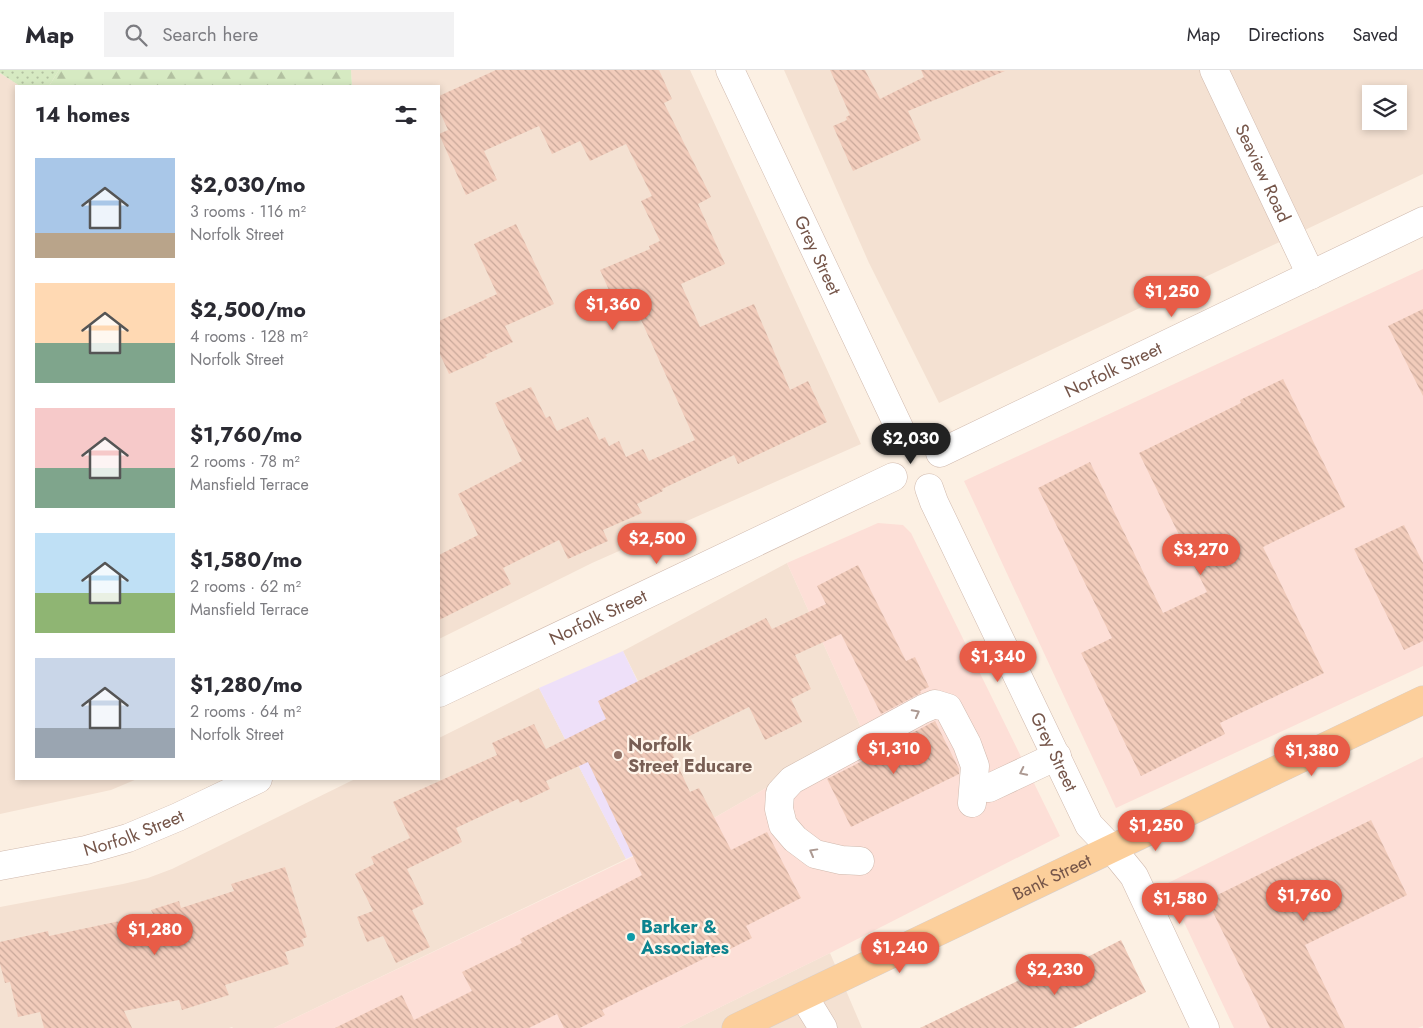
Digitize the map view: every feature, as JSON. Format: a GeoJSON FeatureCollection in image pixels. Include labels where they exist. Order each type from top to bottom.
{"type":"FeatureCollection","features":[{"type":"Feature","properties":{"kind":"main road","name":"Bank Street"},"geometry":{"type":"LineString","coordinates":[[736,1028],[1423,700]]}},
{"type":"Feature","properties":{"kind":"street","name":"Grey Street"},"geometry":{"type":"LineString","coordinates":[[730,70],[905,440]]}},
{"type":"Feature","properties":{"kind":"street","name":"Seaview Road"},"geometry":{"type":"LineString","coordinates":[[1214,70],[1311,275]]}},
{"type":"Feature","properties":{"kind":"street","name":"Norfolk Street"},"geometry":{"type":"LineString","coordinates":[[940,453],[1423,221]]}},
{"type":"Feature","properties":{"kind":"street"},"geometry":{"type":"LineString","coordinates":[[913,438],[929,441],[940,453],[942,461],[940,476],[929,488],[921,490],[905,488],[898,484],[893,477],[890,469],[892,452],[905,440],[913,438]]}},
{"type":"Feature","properties":{"kind":"street","name":"Norfolk Street"},"geometry":{"type":"LineString","coordinates":[[440,693],[893,477]]}},
{"type":"Feature","properties":{"kind":"street","name":"Grey Street"},"geometry":{"type":"LineString","coordinates":[[929,488],[1090,825],[1134,876],[1205,1028]]}},
{"type":"Feature","properties":{"kind":"street"},"geometry":{"type":"LineString","coordinates":[[860,861],[841,860],[815,854],[795,839],[783,825],[779,809],[780,793],[792,780],[935,704],[948,708],[967,744],[975,766],[980,796],[1056,756]]}},
{"type":"Feature","properties":{"kind":"street","name":"Norfolk Street"},"geometry":{"type":"LineString","coordinates":[[0,866],[86,850],[128,838],[178,817],[256,780]]}},
{"type":"Feature","properties":{"kind":"street"},"geometry":{"type":"LineString","coordinates":[[804,997],[823,1028]]}},
{"type":"Feature","properties":{"kind":"shaded area"},"geometry":{"type":"Polygon","coordinates":[[[351,70],[690,70],[861,444],[592,563],[440,639],[440,85],[352,85],[351,70]]]}},
{"type":"Feature","properties":{"kind":"shaded area"},"geometry":{"type":"Polygon","coordinates":[[[784,70],[1423,70],[1423,174],[939,403],[869,263],[784,70]]]}},
{"type":"Feature","properties":{"kind":"shaded area"},"geometry":{"type":"Polygon","coordinates":[[[0,73],[18,85],[15,85],[15,780],[135,780],[111,790],[0,814],[0,73]]]}},
{"type":"Feature","properties":{"kind":"shaded area"},"geometry":{"type":"Polygon","coordinates":[[[1423,269],[1423,666],[1116,808],[964,481],[1423,269]]]}},
{"type":"Feature","properties":{"kind":"shaded area"},"geometry":{"type":"Polygon","coordinates":[[[878,523],[903,525],[911,533],[1060,836],[678,1028],[274,1028],[714,818],[863,732],[787,563],[878,523]]]}},
{"type":"Feature","properties":{"kind":"shaded area"},"geometry":{"type":"Polygon","coordinates":[[[787,563],[863,732],[714,818],[684,833],[638,681],[623,651],[787,563]]]}},
{"type":"Feature","properties":{"kind":"shaded area","name":"Norfolk Street Educare"},"geometry":{"type":"Polygon","coordinates":[[[623,651],[671,751],[684,833],[626,859],[539,688],[623,651]]]}},
{"type":"Feature","properties":{"kind":"shaded area"},"geometry":{"type":"Polygon","coordinates":[[[539,688],[626,859],[274,1028],[0,1028],[0,907],[148,878],[172,869],[353,780],[440,780],[440,738],[539,688]]]}},
{"type":"Feature","properties":{"kind":"shaded area"},"geometry":{"type":"Polygon","coordinates":[[[1423,757],[1423,1026],[1418,1028],[1234,1028],[1166,884],[1423,757]]]}},
{"type":"Feature","properties":{"kind":"shaded area"},"geometry":{"type":"Polygon","coordinates":[[[830,953],[862,1028],[678,1028],[830,953]]]}},
{"type":"Feature","properties":{"kind":"green space"},"geometry":{"type":"Polygon","coordinates":[[[0,70],[59,70],[50,85],[18,85],[0,73],[0,70]]]}},
{"type":"Feature","properties":{"kind":"green space"},"geometry":{"type":"Polygon","coordinates":[[[59,70],[351,70],[352,85],[50,85],[59,70]]]}},
{"type":"Feature","properties":{"kind":"building"},"geometry":{"type":"Polygon","coordinates":[[[496,70],[659,70],[672,99],[664,103],[711,197],[698,204],[725,264],[681,284],[700,327],[754,304],[790,390],[808,381],[827,422],[738,464],[734,455],[662,489],[663,491],[637,504],[642,513],[603,530],[608,541],[568,559],[559,540],[503,568],[511,584],[440,620],[440,554],[478,535],[458,494],[522,461],[495,403],[531,387],[546,418],[550,416],[557,431],[588,417],[599,440],[605,437],[609,446],[619,441],[626,457],[643,449],[649,461],[695,440],[633,302],[617,308],[600,270],[650,249],[649,246],[660,241],[641,201],[652,196],[626,144],[590,161],[580,141],[552,154],[539,126],[484,151],[497,180],[466,195],[440,136],[440,134],[448,130],[440,112],[440,96],[496,70]]]}},
{"type":"Feature","properties":{"kind":"building"},"geometry":{"type":"Polygon","coordinates":[[[830,70],[865,70],[880,99],[924,77],[921,70],[1005,71],[908,111],[921,140],[853,171],[833,126],[847,120],[846,117],[850,115],[830,70]]]}},
{"type":"Feature","properties":{"kind":"building"},"geometry":{"type":"Polygon","coordinates":[[[516,224],[554,304],[505,326],[513,342],[485,355],[487,357],[449,374],[440,354],[440,321],[497,294],[474,244],[516,224]]]}},
{"type":"Feature","properties":{"kind":"building"},"geometry":{"type":"Polygon","coordinates":[[[1423,309],[1423,396],[1388,326],[1423,309]]]}},
{"type":"Feature","properties":{"kind":"building"},"geometry":{"type":"Polygon","coordinates":[[[1283,379],[1345,507],[1263,547],[1324,673],[1220,723],[1225,734],[1141,776],[1081,653],[1112,638],[1038,488],[1090,462],[1163,613],[1207,592],[1139,453],[1241,403],[1240,400],[1283,379]]]}},
{"type":"Feature","properties":{"kind":"building"},"geometry":{"type":"Polygon","coordinates":[[[1404,525],[1423,563],[1423,641],[1404,650],[1354,549],[1404,525]]]}},
{"type":"Feature","properties":{"kind":"building"},"geometry":{"type":"Polygon","coordinates":[[[858,565],[906,661],[915,657],[929,687],[881,714],[841,634],[795,655],[811,689],[791,699],[802,722],[765,740],[749,707],[669,746],[690,792],[699,788],[731,850],[767,832],[801,898],[746,926],[752,938],[712,958],[711,955],[602,1010],[605,1015],[580,1028],[564,1028],[557,1014],[529,1028],[335,1028],[402,995],[414,1020],[472,991],[462,972],[522,943],[520,939],[642,875],[588,762],[546,781],[550,789],[520,803],[518,799],[456,828],[462,842],[407,869],[424,904],[412,910],[430,947],[396,963],[383,936],[367,942],[357,917],[373,911],[355,874],[374,864],[371,857],[410,838],[393,802],[497,755],[492,743],[534,724],[546,749],[606,719],[598,701],[766,618],[772,629],[826,604],[817,586],[858,565]]]}},
{"type":"Feature","properties":{"kind":"building"},"geometry":{"type":"Polygon","coordinates":[[[935,721],[959,769],[959,774],[851,827],[827,779],[896,744],[895,742],[935,721]]]}},
{"type":"Feature","properties":{"kind":"building"},"geometry":{"type":"Polygon","coordinates":[[[1371,820],[1407,895],[1305,945],[1345,1028],[1270,1028],[1207,900],[1371,820]]]}},
{"type":"Feature","properties":{"kind":"building"},"geometry":{"type":"Polygon","coordinates":[[[285,867],[307,937],[302,939],[304,946],[285,952],[289,964],[225,985],[229,995],[182,1010],[179,1000],[124,1011],[132,1028],[44,1028],[40,1012],[18,1017],[10,982],[5,983],[0,964],[0,942],[48,931],[49,936],[153,914],[151,910],[179,901],[181,908],[234,891],[231,884],[285,867]]]}},
{"type":"Feature","properties":{"kind":"building"},"geometry":{"type":"Polygon","coordinates":[[[1121,940],[1146,992],[1073,1028],[920,1028],[1038,971],[1042,980],[1121,940]]]}},
{"type":"Feature","properties":{"kind":"place","name":"Norfolk Street Educare"},"geometry":{"type":"Point","coordinates":[618,755]}},
{"type":"Feature","properties":{"kind":"place","name":"Barker & Associates"},"geometry":{"type":"Point","coordinates":[631,937]}}]}
